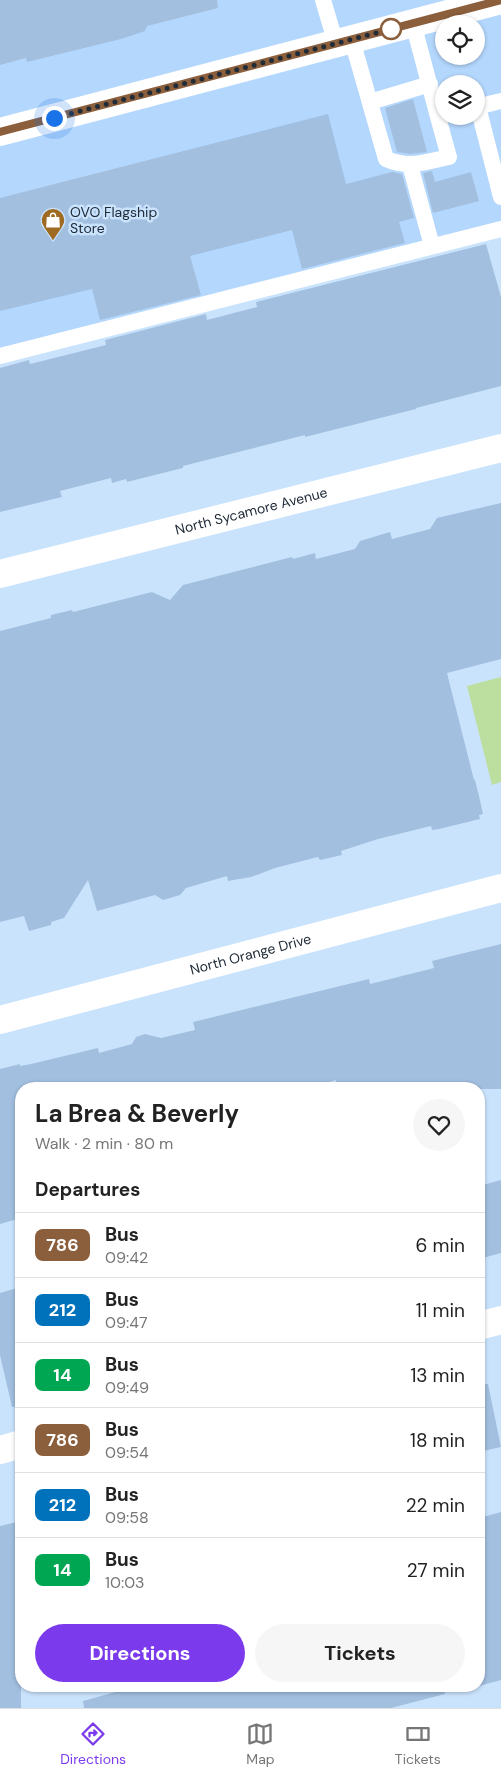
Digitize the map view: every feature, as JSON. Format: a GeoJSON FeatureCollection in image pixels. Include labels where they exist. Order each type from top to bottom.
{"type":"FeatureCollection","features":[{"type":"Feature","properties":{"kind":"street"},"geometry":{"type":"LineString","coordinates":[[0,132],[501,0]]}},
{"type":"Feature","properties":{"kind":"street","name":"North Sycamore Avenue"},"geometry":{"type":"LineString","coordinates":[[0,574],[501,448]]}},
{"type":"Feature","properties":{"kind":"street","name":"North Orange Drive"},"geometry":{"type":"LineString","coordinates":[[0,1020],[501,888]]}},
{"type":"Feature","properties":{"kind":"street"},"geometry":{"type":"LineString","coordinates":[[485,1324],[501,1320]]}},
{"type":"Feature","properties":{"kind":"street"},"geometry":{"type":"LineString","coordinates":[[0,1450],[15,1446]]}},
{"type":"Feature","properties":{"kind":"lane"},"geometry":{"type":"LineString","coordinates":[[323,0],[370,102],[386,159],[398,164],[410,165],[449,157],[443,125]]}},
{"type":"Feature","properties":{"kind":"lane"},"geometry":{"type":"LineString","coordinates":[[414,23],[435,99]]}},
{"type":"Feature","properties":{"kind":"lane"},"geometry":{"type":"LineString","coordinates":[[370,102],[430,84]]}},
{"type":"Feature","properties":{"kind":"lane"},"geometry":{"type":"LineString","coordinates":[[485,105],[501,101]]}},
{"type":"Feature","properties":{"kind":"lane"},"geometry":{"type":"LineString","coordinates":[[482,125],[501,197]]}},
{"type":"Feature","properties":{"kind":"lane"},"geometry":{"type":"LineString","coordinates":[[410,165],[432,246]]}},
{"type":"Feature","properties":{"kind":"lane"},"geometry":{"type":"LineString","coordinates":[[0,356],[501,229]]}},
{"type":"Feature","properties":{"kind":"shaded area"},"geometry":{"type":"Polygon","coordinates":[[[0,0],[501,0],[501,224],[0,349],[0,0]]]}},
{"type":"Feature","properties":{"kind":"green space"},"geometry":{"type":"Polygon","coordinates":[[[501,677],[501,782],[492,785],[467,686],[501,677]]]}},
{"type":"Feature","properties":{"kind":"building"},"geometry":{"type":"Polygon","coordinates":[[[0,0],[217,0],[218,8],[147,26],[145,31],[121,39],[27,62],[26,58],[0,65],[0,0]]]}},
{"type":"Feature","properties":{"kind":"building"},"geometry":{"type":"Polygon","coordinates":[[[413,99],[427,152],[410,154],[397,152],[385,108],[413,99]]]}},
{"type":"Feature","properties":{"kind":"building"},"geometry":{"type":"Polygon","coordinates":[[[328,114],[346,184],[392,172],[402,174],[414,218],[399,222],[405,243],[302,269],[292,230],[190,256],[201,295],[100,320],[92,289],[0,311],[0,198],[328,114]]]}},
{"type":"Feature","properties":{"kind":"building"},"geometry":{"type":"Polygon","coordinates":[[[432,171],[435,182],[471,172],[479,201],[433,213],[423,173],[432,171]]]}},
{"type":"Feature","properties":{"kind":"building"},"geometry":{"type":"Polygon","coordinates":[[[486,244],[501,297],[501,386],[305,437],[305,435],[183,466],[183,468],[127,482],[126,479],[112,483],[111,478],[60,491],[62,497],[0,512],[0,368],[29,360],[30,364],[106,345],[105,340],[206,314],[207,320],[257,307],[256,302],[486,244]]]}},
{"type":"Feature","properties":{"kind":"building"},"geometry":{"type":"Polygon","coordinates":[[[501,503],[501,659],[447,673],[479,796],[483,814],[479,815],[480,819],[432,830],[431,826],[378,839],[341,851],[342,855],[320,860],[318,857],[275,868],[251,877],[228,881],[227,876],[186,888],[180,895],[163,900],[155,895],[97,911],[88,880],[64,918],[51,922],[51,925],[29,931],[24,916],[0,922],[0,631],[51,618],[51,615],[72,610],[73,612],[152,592],[170,600],[183,585],[292,557],[293,559],[315,553],[316,559],[355,549],[360,541],[390,532],[392,539],[430,529],[437,518],[501,503]]]}},
{"type":"Feature","properties":{"kind":"building"},"geometry":{"type":"Polygon","coordinates":[[[501,944],[501,1089],[485,1089],[485,1082],[336,1082],[336,1080],[329,1082],[15,1082],[15,1220],[0,1224],[0,1069],[20,1064],[20,1066],[31,1064],[98,1048],[99,1053],[132,1044],[136,1037],[145,1034],[161,1038],[195,1030],[193,1022],[369,979],[370,984],[434,968],[432,961],[501,944]]]}},
{"type":"Feature","properties":{"kind":"building"},"geometry":{"type":"Polygon","coordinates":[[[501,1180],[501,1253],[485,1257],[485,1184],[501,1180]]]}},
{"type":"Feature","properties":{"kind":"building"},"geometry":{"type":"Polygon","coordinates":[[[15,1289],[15,1407],[12,1407],[0,1355],[0,1293],[15,1289]]]}},
{"type":"Feature","properties":{"kind":"building"},"geometry":{"type":"Polygon","coordinates":[[[485,1384],[488,1384],[501,1447],[485,1451],[485,1384]]]}},
{"type":"Feature","properties":{"kind":"building"},"geometry":{"type":"Polygon","coordinates":[[[501,1512],[501,1680],[485,1684],[485,1516],[501,1512]]]}},
{"type":"Feature","properties":{"kind":"building"},"geometry":{"type":"Polygon","coordinates":[[[15,1522],[15,1692],[21,1692],[21,1708],[0,1708],[0,1526],[15,1522]]]}},
{"type":"Feature","properties":{"kind":"building"},"geometry":{"type":"Polygon","coordinates":[[[115,1692],[445,1692],[445,1694],[391,1708],[84,1708],[83,1701],[115,1692]]]}},
{"type":"Feature","properties":{"kind":"bus line","name":"786"},"geometry":{"type":"LineString","coordinates":[[0,132],[501,0]]}},
{"type":"Feature","properties":{"kind":"place","name":"OVO Flagship Store"},"geometry":{"type":"Point","coordinates":[53,241]}},
{"type":"Feature","properties":{"kind":"route"},"geometry":{"type":"LineString","coordinates":[[54,118],[391,29]]}}]}
